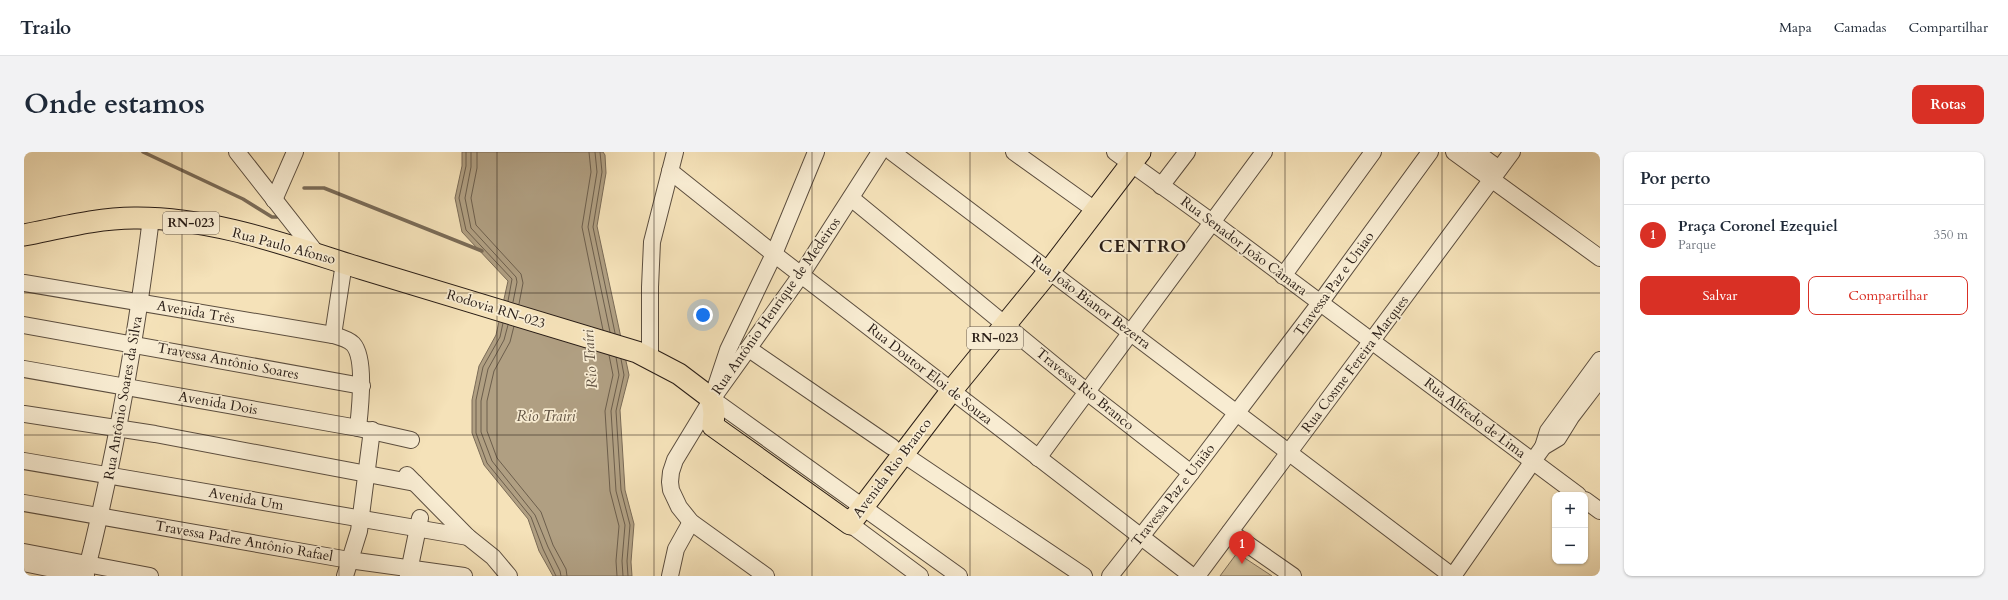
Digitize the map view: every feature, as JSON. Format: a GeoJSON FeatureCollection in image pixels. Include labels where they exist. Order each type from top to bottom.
{"type":"FeatureCollection","features":[{"type":"Feature","properties":{"kind":"main road","name":"Avenida Rio Branco"},"geometry":{"type":"LineString","coordinates":[[844,520],[947,386],[1044,266],[1126,155]]}},
{"type":"Feature","properties":{"kind":"main road","name":"Rua Paulo Afonso"},"geometry":{"type":"LineString","coordinates":[[24,235],[86,223],[133,218],[150,218],[219,228],[349,264]]}},
{"type":"Feature","properties":{"kind":"main road","name":"Rodovia RN-023"},"geometry":{"type":"LineString","coordinates":[[349,264],[644,355]]}},
{"type":"Feature","properties":{"kind":"main road","name":"RN-023"},"geometry":{"type":"LineString","coordinates":[[644,355],[679,374],[712,399]]}},
{"type":"Feature","properties":{"kind":"main road"},"geometry":{"type":"LineString","coordinates":[[712,399],[714,413],[713,426],[844,520]]}},
{"type":"Feature","properties":{"kind":"street"},"geometry":{"type":"LineString","coordinates":[[237,152],[317,254]]}},
{"type":"Feature","properties":{"kind":"street"},"geometry":{"type":"LineString","coordinates":[[274,200],[295,152]]}},
{"type":"Feature","properties":{"kind":"street"},"geometry":{"type":"LineString","coordinates":[[644,355],[652,242],[675,152]]}},
{"type":"Feature","properties":{"kind":"street","name":"Rua Antônio Henrique de Medeiros"},"geometry":{"type":"LineString","coordinates":[[712,399],[728,350],[774,254],[816,152]]}},
{"type":"Feature","properties":{"kind":"street","name":"Rua Antônio Henrique de Medeiros"},"geometry":{"type":"LineString","coordinates":[[712,399],[801,275],[880,152]]}},
{"type":"Feature","properties":{"kind":"street","name":"Rua João Bianor Bezerra"},"geometry":{"type":"LineString","coordinates":[[892,152],[1131,332],[1236,414],[1452,576]]}},
{"type":"Feature","properties":{"kind":"street"},"geometry":{"type":"LineString","coordinates":[[1014,152],[1089,207]]}},
{"type":"Feature","properties":{"kind":"street"},"geometry":{"type":"LineString","coordinates":[[1161,186],[1187,152]]}},
{"type":"Feature","properties":{"kind":"street"},"geometry":{"type":"LineString","coordinates":[[1038,458],[1264,152]]}},
{"type":"Feature","properties":{"kind":"street"},"geometry":{"type":"LineString","coordinates":[[1283,276],[1373,152]]}},
{"type":"Feature","properties":{"kind":"street","name":"Travessa Paz e Uniao"},"geometry":{"type":"LineString","coordinates":[[1236,414],[1320,303],[1430,152]]}},
{"type":"Feature","properties":{"kind":"street"},"geometry":{"type":"LineString","coordinates":[[1454,152],[1495,174],[1600,258]]}},
{"type":"Feature","properties":{"kind":"street"},"geometry":{"type":"LineString","coordinates":[[1476,152],[1495,174]]}},
{"type":"Feature","properties":{"kind":"street","name":"Rua Cosme Fereira Marques"},"geometry":{"type":"LineString","coordinates":[[1197,576],[1512,152]]}},
{"type":"Feature","properties":{"kind":"street","name":"Rua Senador João Câmara"},"geometry":{"type":"LineString","coordinates":[[1126,155],[1161,186],[1372,341]]}},
{"type":"Feature","properties":{"kind":"street","name":"Rua Doutor Eloi de Souza"},"geometry":{"type":"LineString","coordinates":[[670,171],[801,275],[1192,576]]}},
{"type":"Feature","properties":{"kind":"street","name":"Travessa Rio Branco"},"geometry":{"type":"LineString","coordinates":[[851,198],[1087,392],[1191,473]]}},
{"type":"Feature","properties":{"kind":"street","name":"Rua Antônio Soares da Silva"},"geometry":{"type":"LineString","coordinates":[[86,573],[101,515],[134,344],[141,302],[150,218]]}},
{"type":"Feature","properties":{"kind":"street"},"geometry":{"type":"LineString","coordinates":[[345,576],[357,538],[366,473],[362,386],[356,348],[351,342],[338,337],[349,264]]}},
{"type":"Feature","properties":{"kind":"street","name":"Avenida Três"},"geometry":{"type":"LineString","coordinates":[[24,283],[338,337]]}},
{"type":"Feature","properties":{"kind":"street","name":"Travessa Antônio Soares"},"geometry":{"type":"LineString","coordinates":[[24,325],[362,386]]}},
{"type":"Feature","properties":{"kind":"street","name":"Rua Alfredo de Lima"},"geometry":{"type":"LineString","coordinates":[[1372,341],[1574,492]]}},
{"type":"Feature","properties":{"kind":"street"},"geometry":{"type":"LineString","coordinates":[[749,349],[897,451],[1084,576]]}},
{"type":"Feature","properties":{"kind":"street"},"geometry":{"type":"LineString","coordinates":[[1567,414],[1600,360]]}},
{"type":"Feature","properties":{"kind":"street","name":"Avenida Dois"},"geometry":{"type":"LineString","coordinates":[[24,369],[365,429],[411,440]]}},
{"type":"Feature","properties":{"kind":"street"},"geometry":{"type":"LineString","coordinates":[[1452,576],[1543,447],[1548,431],[1567,414],[1600,379]]}},
{"type":"Feature","properties":{"kind":"street"},"geometry":{"type":"LineString","coordinates":[[766,576],[691,522],[675,498],[670,482],[675,460],[712,399],[959,576]]}},
{"type":"Feature","properties":{"kind":"street"},"geometry":{"type":"LineString","coordinates":[[24,414],[118,429],[415,483]]}},
{"type":"Feature","properties":{"kind":"street","name":"Travessa Paz e União"},"geometry":{"type":"LineString","coordinates":[[1110,576],[1236,414]]}},
{"type":"Feature","properties":{"kind":"street","name":"Avenida Um"},"geometry":{"type":"LineString","coordinates":[[24,449],[110,470]]}},
{"type":"Feature","properties":{"kind":"street","name":"Avenida Um"},"geometry":{"type":"LineString","coordinates":[[24,461],[110,470],[312,504],[419,523],[468,537]]}},
{"type":"Feature","properties":{"kind":"street"},"geometry":{"type":"LineString","coordinates":[[402,470],[468,537],[493,557],[509,576]]}},
{"type":"Feature","properties":{"kind":"street"},"geometry":{"type":"LineString","coordinates":[[1588,502],[1600,511]]}},
{"type":"Feature","properties":{"kind":"street","name":"Travessa Padre Antônio Rafael"},"geometry":{"type":"LineString","coordinates":[[24,503],[101,515],[409,572],[464,576]]}},
{"type":"Feature","properties":{"kind":"street"},"geometry":{"type":"LineString","coordinates":[[844,520],[920,576]]}},
{"type":"Feature","properties":{"kind":"street"},"geometry":{"type":"LineString","coordinates":[[670,576],[676,549],[691,522]]}},
{"type":"Feature","properties":{"kind":"street"},"geometry":{"type":"LineString","coordinates":[[409,572],[419,523]]}},
{"type":"Feature","properties":{"kind":"street","name":"Avenida Um"},"geometry":{"type":"LineString","coordinates":[[419,523],[454,523]]}},
{"type":"Feature","properties":{"kind":"street"},"geometry":{"type":"LineString","coordinates":[[1230,532],[1293,576]]}},
{"type":"Feature","properties":{"kind":"street"},"geometry":{"type":"LineString","coordinates":[[24,552],[86,573]]}},
{"type":"Feature","properties":{"kind":"street"},"geometry":{"type":"LineString","coordinates":[[24,563],[86,573],[150,576]]}},
{"type":"Feature","properties":{"kind":"shaded area"},"geometry":{"type":"Polygon","coordinates":[[[1237,553],[1272,576],[1220,576],[1237,553]]]}},
{"type":"Feature","properties":{"kind":"water","name":"Rio Trairi"},"geometry":{"type":"Polygon","coordinates":[[[462,152],[603,152],[605,155],[606,173],[597,226],[629,375],[620,410],[625,490],[634,524],[631,562],[632,576],[553,576],[539,551],[528,519],[484,465],[472,433],[472,400],[479,366],[496,335],[508,281],[462,232],[455,198],[462,166],[462,152]]]}},
{"type":"Feature","properties":{"kind":"waterway"},"geometry":{"type":"LineString","coordinates":[[143,152],[243,199],[272,217],[277,217]]}},
{"type":"Feature","properties":{"kind":"waterway"},"geometry":{"type":"LineString","coordinates":[[304,188],[324,188],[482,251]]}},
{"type":"Feature","properties":{"kind":"place","name":"Praça Coronel Ezequiel"},"geometry":{"type":"Point","coordinates":[1242,564]}},
{"type":"Feature","properties":{"kind":"district","name":"CENTRO"},"geometry":{"type":"Point","coordinates":[1143,246]}},
{"type":"Feature","properties":{"kind":"water label","name":"Rio Traíri"},"geometry":{"type":"Point","coordinates":[590,359]}}]}
